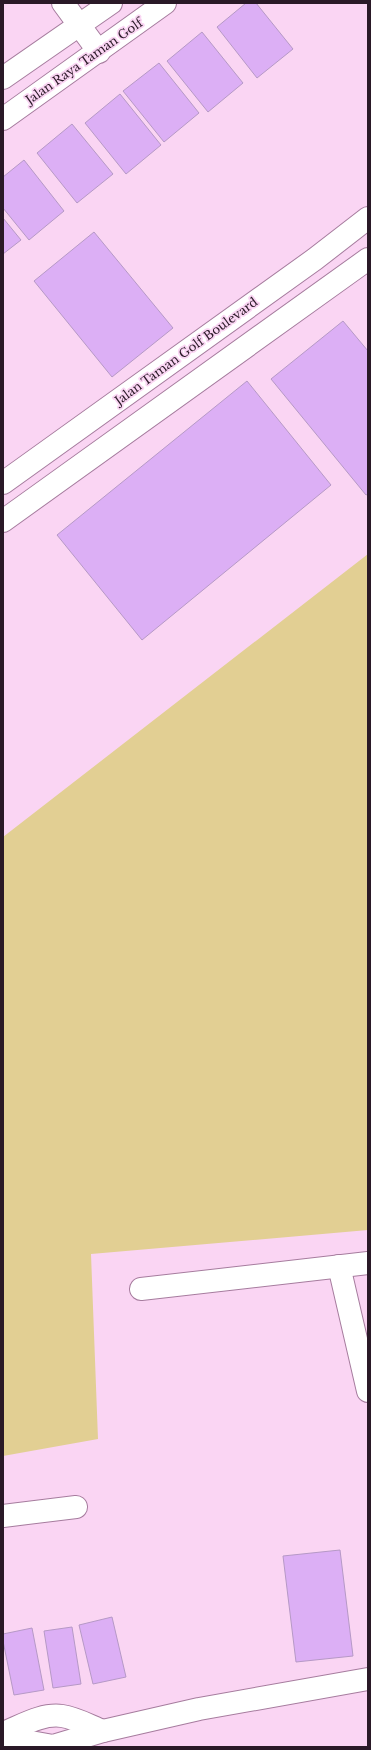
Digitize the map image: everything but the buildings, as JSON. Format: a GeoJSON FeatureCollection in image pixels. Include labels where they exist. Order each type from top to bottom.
{"type":"FeatureCollection","features":[{"type":"Feature","properties":{"kind":"street"},"geometry":{"type":"LineString","coordinates":[[63,3],[99,52]]}},
{"type":"Feature","properties":{"kind":"street","name":"Jalan Raya Taman Golf"},"geometry":{"type":"LineString","coordinates":[[3,119],[99,52],[165,3]]}},
{"type":"Feature","properties":{"kind":"street"},"geometry":{"type":"LineString","coordinates":[[3,78],[105,5],[122,34]]}},
{"type":"Feature","properties":{"kind":"street","name":"Jalan Taman Golf Boulevard"},"geometry":{"type":"LineString","coordinates":[[3,483],[315,259],[368,218]]}},
{"type":"Feature","properties":{"kind":"street"},"geometry":{"type":"LineString","coordinates":[[315,259],[333,284]]}},
{"type":"Feature","properties":{"kind":"street"},"geometry":{"type":"LineString","coordinates":[[3,521],[368,259]]}},
{"type":"Feature","properties":{"kind":"street"},"geometry":{"type":"LineString","coordinates":[[141,1289],[368,1263]]}},
{"type":"Feature","properties":{"kind":"street"},"geometry":{"type":"LineString","coordinates":[[339,1266],[368,1392]]}},
{"type":"Feature","properties":{"kind":"street"},"geometry":{"type":"LineString","coordinates":[[3,1516],[76,1506]]}},
{"type":"Feature","properties":{"kind":"street"},"geometry":{"type":"LineString","coordinates":[[3,1736],[53,1746],[103,1731],[199,1709],[368,1679]]}},
{"type":"Feature","properties":{"kind":"street"},"geometry":{"type":"LineString","coordinates":[[3,1733],[40,1718],[52,1715],[64,1716],[103,1731]]}},
{"type":"Feature","properties":{"kind":"shaded area"},"geometry":{"type":"Polygon","coordinates":[[[368,554],[368,1230],[91,1254],[98,1439],[3,1456],[3,837],[368,554]]]}}]}
